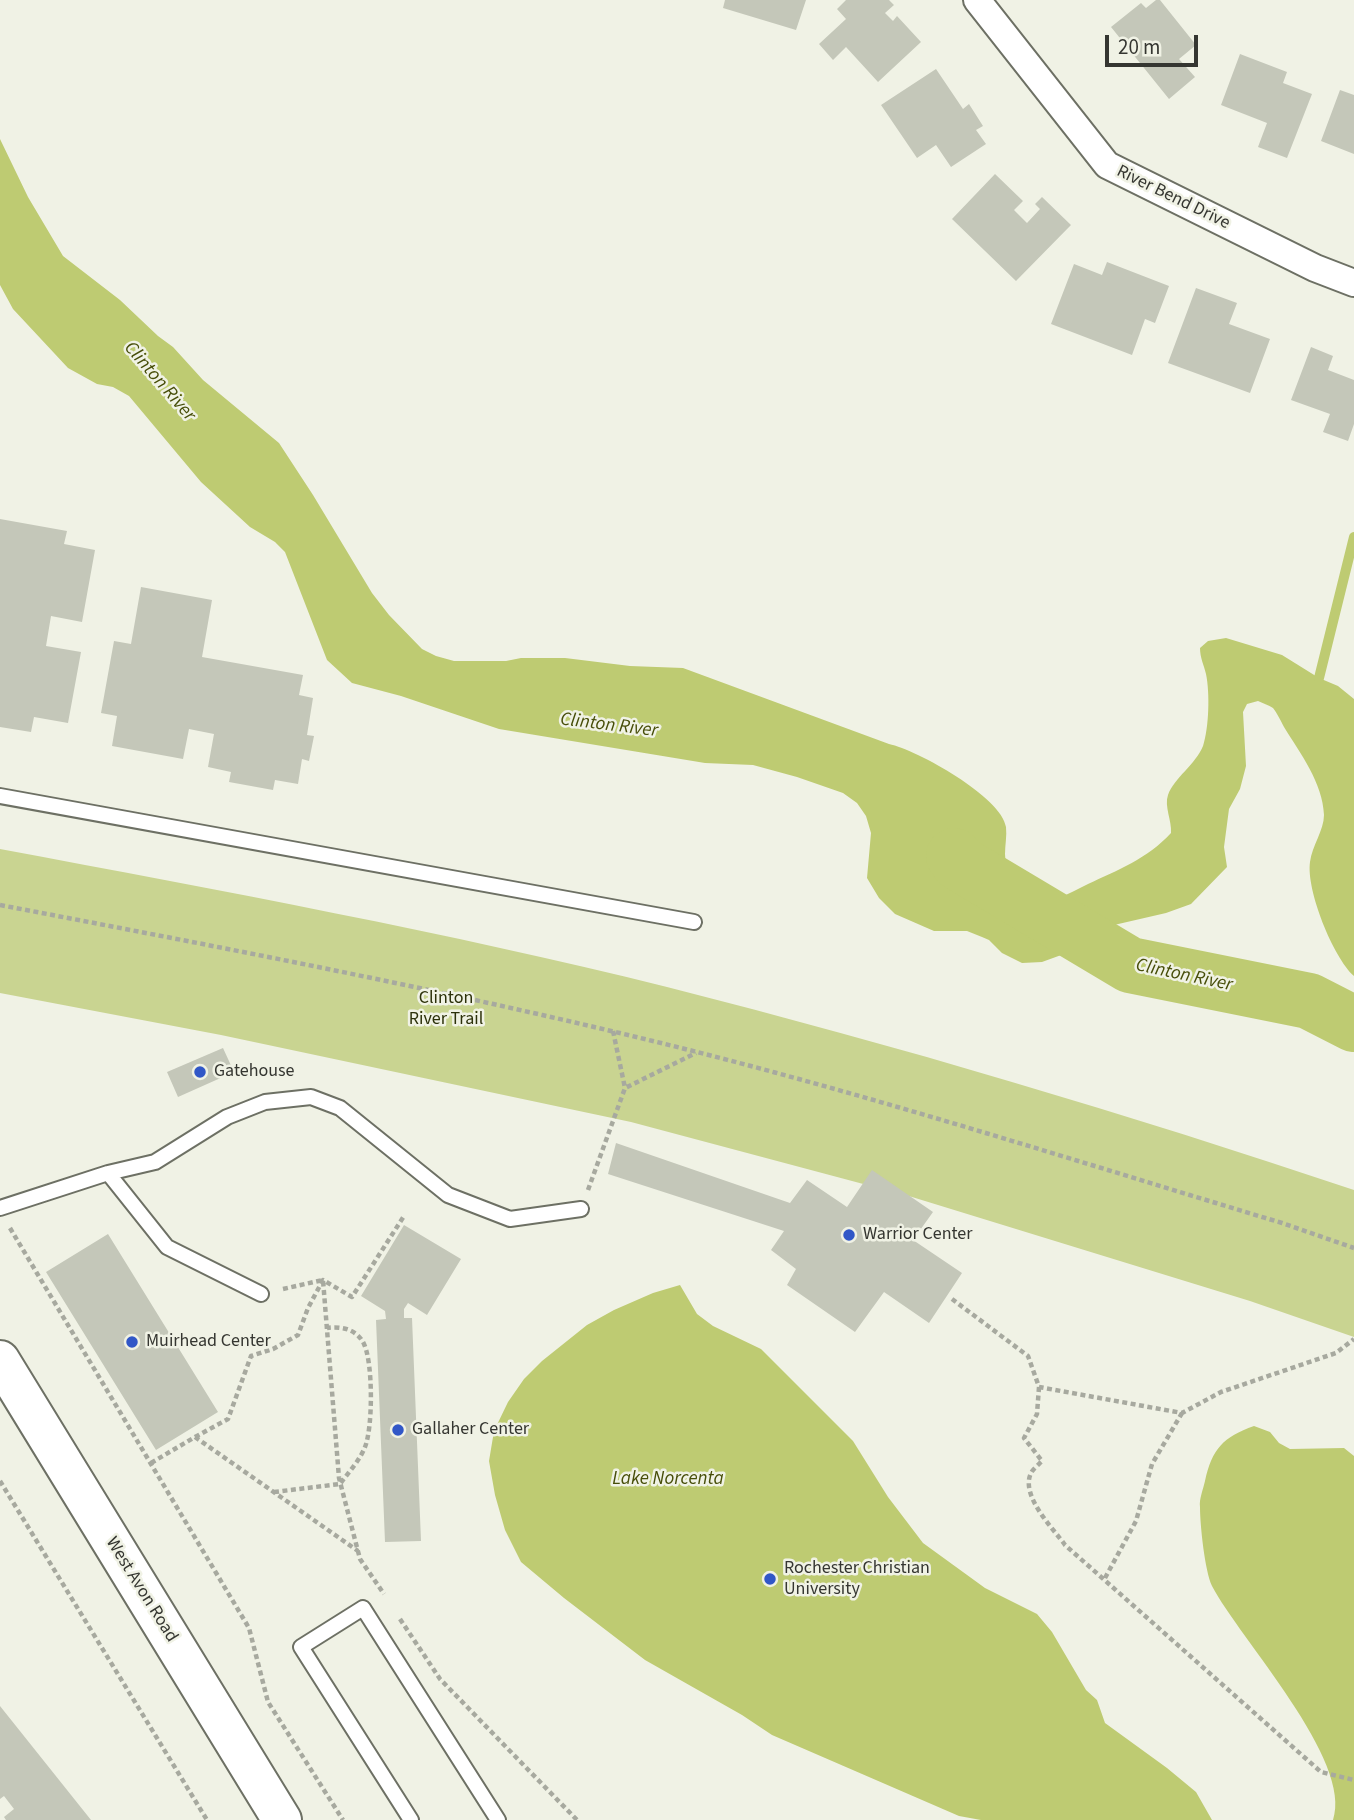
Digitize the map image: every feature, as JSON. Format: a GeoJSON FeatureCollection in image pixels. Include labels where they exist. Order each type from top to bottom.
{"type":"FeatureCollection","features":[{"type":"Feature","properties":{"kind":"main road","name":"West Avon Road"},"geometry":{"type":"LineString","coordinates":[[0,1360],[282,1820]]}},
{"type":"Feature","properties":{"kind":"street","name":"River Bend Drive"},"geometry":{"type":"LineString","coordinates":[[976,0],[1107,165],[1315,268],[1354,283]]}},
{"type":"Feature","properties":{"kind":"lane"},"geometry":{"type":"LineString","coordinates":[[0,796],[694,922]]}},
{"type":"Feature","properties":{"kind":"lane"},"geometry":{"type":"LineString","coordinates":[[0,1208],[108,1173],[155,1163],[227,1117],[265,1102],[311,1097],[340,1108],[448,1195],[510,1219],[581,1209]]}},
{"type":"Feature","properties":{"kind":"lane"},"geometry":{"type":"LineString","coordinates":[[108,1173],[167,1247],[261,1294]]}},
{"type":"Feature","properties":{"kind":"lane"},"geometry":{"type":"LineString","coordinates":[[411,1820],[301,1647],[363,1608],[498,1820]]}},
{"type":"Feature","properties":{"kind":"path"},"geometry":{"type":"LineString","coordinates":[[0,905],[350,973],[612,1031],[819,1084],[1282,1223],[1354,1248]]}},
{"type":"Feature","properties":{"kind":"path"},"geometry":{"type":"LineString","coordinates":[[581,1209],[625,1088],[612,1031]]}},
{"type":"Feature","properties":{"kind":"path"},"geometry":{"type":"LineString","coordinates":[[625,1088],[696,1053]]}},
{"type":"Feature","properties":{"kind":"path"},"geometry":{"type":"LineString","coordinates":[[261,1294],[323,1280],[352,1297],[404,1216]]}},
{"type":"Feature","properties":{"kind":"path"},"geometry":{"type":"LineString","coordinates":[[7,1223],[249,1628],[268,1702],[343,1820]]}},
{"type":"Feature","properties":{"kind":"path"},"geometry":{"type":"LineString","coordinates":[[323,1280],[341,1484],[360,1559],[389,1602]]}},
{"type":"Feature","properties":{"kind":"path"},"geometry":{"type":"LineString","coordinates":[[151,1463],[228,1419],[251,1356],[273,1349],[299,1335],[308,1308],[323,1280]]}},
{"type":"Feature","properties":{"kind":"path"},"geometry":{"type":"LineString","coordinates":[[952,1299],[1028,1356],[1039,1387],[1037,1414],[1024,1438],[1042,1461],[1031,1473],[1033,1504],[1065,1545],[1321,1772],[1354,1780]]}},
{"type":"Feature","properties":{"kind":"path"},"geometry":{"type":"LineString","coordinates":[[274,1492],[341,1484],[364,1449],[371,1423],[368,1358],[364,1342],[355,1333],[341,1326],[327,1328]]}},
{"type":"Feature","properties":{"kind":"path"},"geometry":{"type":"LineString","coordinates":[[1105,1578],[1136,1521],[1152,1464],[1182,1413],[1221,1392],[1336,1353],[1354,1339]]}},
{"type":"Feature","properties":{"kind":"path"},"geometry":{"type":"LineString","coordinates":[[1039,1387],[1182,1413]]}},
{"type":"Feature","properties":{"kind":"path"},"geometry":{"type":"LineString","coordinates":[[195,1437],[358,1551]]}},
{"type":"Feature","properties":{"kind":"path"},"geometry":{"type":"LineString","coordinates":[[0,1481],[207,1820]]}},
{"type":"Feature","properties":{"kind":"path"},"geometry":{"type":"LineString","coordinates":[[396,1613],[440,1679],[578,1820]]}},
{"type":"Feature","properties":{"kind":"green space","name":"Clinton River Trail"},"geometry":{"type":"Polygon","coordinates":[[[0,849],[418,930],[667,987],[1013,1082],[1354,1190],[1354,1337],[1250,1301],[912,1197],[631,1122],[221,1035],[0,993],[0,849]]]}},
{"type":"Feature","properties":{"kind":"water"},"geometry":{"type":"Polygon","coordinates":[[[0,139],[28,197],[63,256],[120,300],[173,347],[203,380],[279,443],[372,593],[422,649],[454,661],[565,658],[630,666],[683,668],[919,755],[975,789],[1001,815],[1006,827],[1005,854],[1009,877],[1014,891],[1027,909],[1058,898],[1132,863],[1171,833],[1168,795],[1200,753],[1205,739],[1208,691],[1200,648],[1208,641],[1226,638],[1282,655],[1319,678],[1338,686],[1354,699],[1354,976],[1330,939],[1312,889],[1310,862],[1324,815],[1320,791],[1310,769],[1274,710],[1258,701],[1247,704],[1243,712],[1246,766],[1240,789],[1229,809],[1224,847],[1227,867],[1191,904],[1166,913],[1114,925],[1064,954],[1042,962],[1022,963],[1002,953],[989,940],[967,931],[934,931],[895,914],[879,898],[867,878],[871,833],[866,816],[857,803],[843,793],[753,765],[705,763],[499,729],[401,696],[352,683],[327,660],[285,552],[275,542],[250,527],[201,482],[129,396],[113,387],[97,384],[68,368],[13,309],[0,285],[0,139]]]}},
{"type":"Feature","properties":{"kind":"water","name":"Lake Norcenta"},"geometry":{"type":"Polygon","coordinates":[[[680,1285],[697,1314],[713,1326],[761,1349],[853,1441],[888,1497],[923,1543],[985,1588],[1037,1614],[1052,1632],[1086,1690],[1097,1700],[1105,1723],[1196,1792],[1212,1820],[981,1820],[959,1816],[772,1735],[645,1660],[521,1562],[505,1530],[489,1461],[494,1431],[508,1402],[524,1379],[542,1361],[587,1325],[653,1293],[680,1285]]]}},
{"type":"Feature","properties":{"kind":"water"},"geometry":{"type":"Polygon","coordinates":[[[1254,1426],[1270,1432],[1279,1443],[1290,1449],[1344,1448],[1354,1456],[1354,1820],[1333,1820],[1335,1795],[1327,1766],[1311,1734],[1226,1609],[1209,1579],[1203,1548],[1200,1504],[1208,1470],[1220,1446],[1234,1435],[1254,1426]]]}},
{"type":"Feature","properties":{"kind":"building"},"geometry":{"type":"Polygon","coordinates":[[[725,0],[806,0],[796,30],[723,8],[725,0]]]}},
{"type":"Feature","properties":{"kind":"building"},"geometry":{"type":"Polygon","coordinates":[[[846,0],[889,0],[894,5],[885,13],[893,21],[897,16],[921,42],[878,82],[846,47],[833,60],[819,44],[846,19],[837,9],[846,0]]]}},
{"type":"Feature","properties":{"kind":"building"},"geometry":{"type":"Polygon","coordinates":[[[1160,0],[1196,45],[1179,59],[1195,77],[1169,99],[1111,27],[1141,3],[1146,8],[1160,0]]]}},
{"type":"Feature","properties":{"kind":"building"},"geometry":{"type":"Polygon","coordinates":[[[1240,54],[1287,72],[1283,83],[1312,94],[1287,158],[1258,147],[1267,123],[1221,105],[1240,54]]]}},
{"type":"Feature","properties":{"kind":"building"},"geometry":{"type":"Polygon","coordinates":[[[936,69],[963,109],[969,104],[983,126],[976,130],[986,144],[951,167],[936,145],[917,158],[881,105],[936,69]]]}},
{"type":"Feature","properties":{"kind":"building"},"geometry":{"type":"Polygon","coordinates":[[[1340,90],[1354,95],[1354,154],[1321,141],[1340,90]]]}},
{"type":"Feature","properties":{"kind":"building"},"geometry":{"type":"Polygon","coordinates":[[[995,174],[1023,201],[1014,210],[1027,223],[1040,209],[1035,204],[1042,197],[1071,225],[1016,281],[952,219],[995,174]]]}},
{"type":"Feature","properties":{"kind":"building"},"geometry":{"type":"Polygon","coordinates":[[[1107,262],[1169,286],[1155,323],[1145,319],[1132,355],[1051,324],[1074,264],[1102,275],[1107,262]]]}},
{"type":"Feature","properties":{"kind":"building"},"geometry":{"type":"Polygon","coordinates":[[[1196,288],[1237,303],[1229,324],[1270,339],[1250,393],[1168,363],[1196,288]]]}},
{"type":"Feature","properties":{"kind":"building"},"geometry":{"type":"Polygon","coordinates":[[[1311,347],[1333,356],[1328,370],[1354,380],[1354,424],[1348,441],[1323,432],[1330,414],[1291,400],[1311,347]]]}},
{"type":"Feature","properties":{"kind":"building"},"geometry":{"type":"Polygon","coordinates":[[[0,519],[67,531],[64,544],[95,550],[82,622],[51,616],[46,646],[81,652],[68,723],[34,717],[31,732],[0,727],[0,519]]]}},
{"type":"Feature","properties":{"kind":"building"},"geometry":{"type":"Polygon","coordinates":[[[141,587],[212,600],[202,657],[303,675],[299,695],[313,698],[307,735],[314,736],[309,761],[302,759],[298,784],[275,780],[273,790],[229,782],[231,772],[208,767],[214,734],[189,729],[183,759],[112,746],[117,716],[101,713],[114,641],[131,644],[141,587]]]}},
{"type":"Feature","properties":{"kind":"building","name":"Gatehouse"},"geometry":{"type":"Polygon","coordinates":[[[223,1048],[234,1072],[178,1097],[167,1072],[223,1048]]]}},
{"type":"Feature","properties":{"kind":"building","name":"Warrior Center"},"geometry":{"type":"Polygon","coordinates":[[[616,1143],[790,1203],[807,1180],[847,1207],[872,1170],[933,1212],[913,1240],[962,1273],[929,1323],[884,1292],[855,1332],[787,1285],[796,1269],[771,1250],[784,1231],[608,1174],[616,1143]]]}},
{"type":"Feature","properties":{"kind":"building","name":"Gallaher Center"},"geometry":{"type":"Polygon","coordinates":[[[404,1225],[461,1259],[427,1315],[408,1303],[404,1309],[404,1318],[412,1318],[421,1541],[385,1542],[376,1320],[386,1319],[385,1311],[361,1296],[404,1225]]]}},
{"type":"Feature","properties":{"kind":"building","name":"Muirhead Center"},"geometry":{"type":"Polygon","coordinates":[[[108,1234],[218,1412],[156,1450],[46,1272],[108,1234]]]}},
{"type":"Feature","properties":{"kind":"building"},"geometry":{"type":"Polygon","coordinates":[[[0,1706],[91,1820],[6,1820],[4,1817],[14,1809],[4,1796],[0,1799],[0,1706]]]}},
{"type":"Feature","properties":{"kind":"waterway"},"geometry":{"type":"LineString","coordinates":[[1319,678],[1354,537]]}},
{"type":"Feature","properties":{"kind":"waterway","name":"Clinton River"},"geometry":{"type":"LineString","coordinates":[[954,856],[959,863],[1130,965],[1309,1001],[1354,1024]]}},
{"type":"Feature","properties":{"kind":"place","name":"Gatehouse"},"geometry":{"type":"Point","coordinates":[200,1072]}},
{"type":"Feature","properties":{"kind":"place","name":"Warrior Center"},"geometry":{"type":"Point","coordinates":[849,1235]}},
{"type":"Feature","properties":{"kind":"place","name":"Muirhead Center"},"geometry":{"type":"Point","coordinates":[132,1342]}},
{"type":"Feature","properties":{"kind":"place","name":"Gallaher Center"},"geometry":{"type":"Point","coordinates":[398,1430]}},
{"type":"Feature","properties":{"kind":"place","name":"Rochester Christian University"},"geometry":{"type":"Point","coordinates":[770,1579]}}]}
